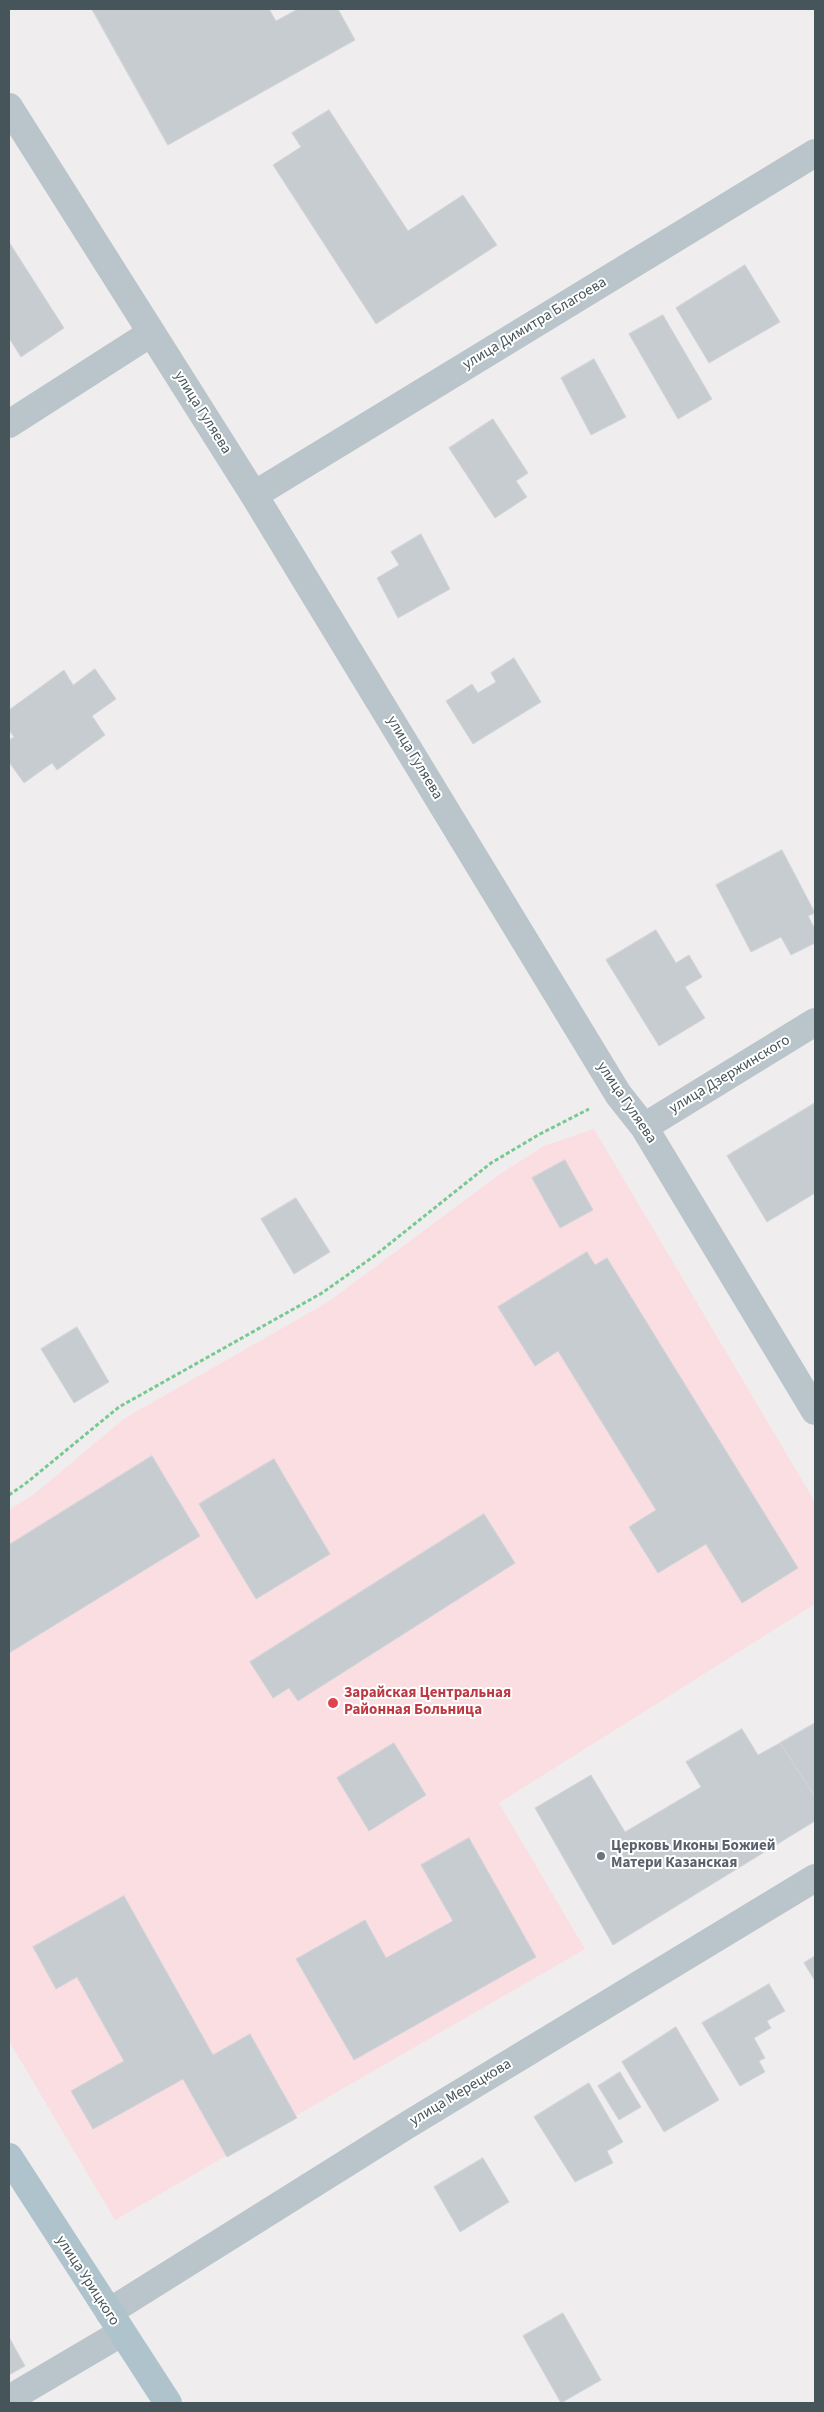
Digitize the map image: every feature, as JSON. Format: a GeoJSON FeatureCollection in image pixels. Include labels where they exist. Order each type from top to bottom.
{"type":"FeatureCollection","features":[{"type":"Feature","properties":{"kind":"main road","name":"улица Урицкого"},"geometry":{"type":"LineString","coordinates":[[9,2157],[80,2271],[168,2403]]}},
{"type":"Feature","properties":{"kind":"street","name":"улица Гуляева"},"geometry":{"type":"LineString","coordinates":[[9,106],[254,495],[618,1094],[644,1127],[815,1411]]}},
{"type":"Feature","properties":{"kind":"street","name":"улица Димитра Благоева"},"geometry":{"type":"LineString","coordinates":[[254,495],[815,153]]}},
{"type":"Feature","properties":{"kind":"street"},"geometry":{"type":"LineString","coordinates":[[9,424],[151,333]]}},
{"type":"Feature","properties":{"kind":"street","name":"улица Дзержинского"},"geometry":{"type":"LineString","coordinates":[[644,1127],[815,1022]]}},
{"type":"Feature","properties":{"kind":"street","name":"улица Мерецкова"},"geometry":{"type":"LineString","coordinates":[[9,2399],[115,2322],[409,2124],[815,1878]]}},
{"type":"Feature","properties":{"kind":"path"},"geometry":{"type":"LineString","coordinates":[[9,1495],[119,1407],[322,1293],[491,1163],[540,1134],[618,1094]]}},
{"type":"Feature","properties":{"kind":"shaded area","name":"Зарайская Центральная Районная Больница"},"geometry":{"type":"Polygon","coordinates":[[[594,1129],[815,1502],[815,1604],[499,1803],[585,1949],[115,2220],[9,2041],[9,1510],[33,1495],[125,1418],[328,1302],[500,1174],[544,1146],[594,1129]]]}},
{"type":"Feature","properties":{"kind":"building"},"geometry":{"type":"Polygon","coordinates":[[[92,9],[269,9],[276,21],[298,9],[338,9],[355,40],[168,145],[92,9]]]}},
{"type":"Feature","properties":{"kind":"building"},"geometry":{"type":"Polygon","coordinates":[[[329,110],[408,231],[463,195],[497,245],[376,324],[273,165],[301,147],[292,133],[329,110]]]}},
{"type":"Feature","properties":{"kind":"building"},"geometry":{"type":"Polygon","coordinates":[[[9,242],[64,328],[21,357],[9,338],[9,242]]]}},
{"type":"Feature","properties":{"kind":"building"},"geometry":{"type":"Polygon","coordinates":[[[745,265],[780,322],[709,363],[676,308],[745,265]]]}},
{"type":"Feature","properties":{"kind":"building"},"geometry":{"type":"Polygon","coordinates":[[[663,315],[712,399],[678,419],[629,334],[663,315]]]}},
{"type":"Feature","properties":{"kind":"building"},"geometry":{"type":"Polygon","coordinates":[[[594,359],[626,417],[591,435],[561,378],[594,359]]]}},
{"type":"Feature","properties":{"kind":"building"},"geometry":{"type":"Polygon","coordinates":[[[493,419],[528,473],[516,481],[527,497],[495,518],[449,448],[493,419]]]}},
{"type":"Feature","properties":{"kind":"building"},"geometry":{"type":"Polygon","coordinates":[[[421,534],[450,589],[398,618],[377,578],[399,565],[391,552],[421,534]]]}},
{"type":"Feature","properties":{"kind":"building"},"geometry":{"type":"Polygon","coordinates":[[[514,658],[541,702],[473,744],[446,701],[472,684],[478,693],[496,682],[491,673],[514,658]]]}},
{"type":"Feature","properties":{"kind":"building"},"geometry":{"type":"Polygon","coordinates":[[[95,669],[116,699],[92,716],[105,735],[57,770],[52,763],[24,783],[9,762],[9,740],[14,737],[9,730],[9,710],[64,670],[73,685],[95,669]]]}},
{"type":"Feature","properties":{"kind":"building"},"geometry":{"type":"Polygon","coordinates":[[[782,850],[815,913],[808,916],[815,929],[815,943],[791,955],[781,937],[751,952],[716,885],[782,850]]]}},
{"type":"Feature","properties":{"kind":"building"},"geometry":{"type":"Polygon","coordinates":[[[656,930],[676,963],[689,955],[702,977],[685,987],[705,1018],[659,1046],[606,960],[656,930]]]}},
{"type":"Feature","properties":{"kind":"building"},"geometry":{"type":"Polygon","coordinates":[[[815,1103],[815,1193],[767,1222],[727,1156],[815,1103]]]}},
{"type":"Feature","properties":{"kind":"building"},"geometry":{"type":"Polygon","coordinates":[[[565,1160],[593,1210],[560,1228],[532,1178],[565,1160]]]}},
{"type":"Feature","properties":{"kind":"building"},"geometry":{"type":"Polygon","coordinates":[[[296,1198],[330,1252],[294,1274],[261,1219],[296,1198]]]}},
{"type":"Feature","properties":{"kind":"building"},"geometry":{"type":"Polygon","coordinates":[[[587,1252],[595,1265],[607,1258],[798,1568],[742,1603],[706,1544],[658,1573],[629,1527],[656,1510],[558,1351],[535,1366],[498,1307],[587,1252]]]}},
{"type":"Feature","properties":{"kind":"building"},"geometry":{"type":"Polygon","coordinates":[[[77,1327],[109,1382],[74,1403],[41,1349],[77,1327]]]}},
{"type":"Feature","properties":{"kind":"building"},"geometry":{"type":"Polygon","coordinates":[[[152,1456],[200,1536],[9,1653],[9,1545],[152,1456]]]}},
{"type":"Feature","properties":{"kind":"building"},"geometry":{"type":"Polygon","coordinates":[[[274,1459],[330,1554],[256,1599],[199,1504],[274,1459]]]}},
{"type":"Feature","properties":{"kind":"building"},"geometry":{"type":"Polygon","coordinates":[[[484,1514],[515,1563],[298,1701],[289,1688],[273,1698],[250,1662],[484,1514]]]}},
{"type":"Feature","properties":{"kind":"building"},"geometry":{"type":"Polygon","coordinates":[[[815,1723],[815,1796],[780,1743],[815,1723]]]}},
{"type":"Feature","properties":{"kind":"building"},"geometry":{"type":"Polygon","coordinates":[[[742,1729],[758,1755],[780,1743],[815,1796],[815,1821],[613,1945],[535,1808],[591,1775],[625,1832],[701,1787],[686,1762],[742,1729]]]}},
{"type":"Feature","properties":{"kind":"building"},"geometry":{"type":"Polygon","coordinates":[[[394,1743],[426,1795],[369,1831],[337,1778],[394,1743]]]}},
{"type":"Feature","properties":{"kind":"building"},"geometry":{"type":"Polygon","coordinates":[[[469,1838],[536,1957],[354,2060],[296,1959],[365,1920],[386,1958],[453,1921],[421,1865],[469,1838]]]}},
{"type":"Feature","properties":{"kind":"building"},"geometry":{"type":"Polygon","coordinates":[[[124,1896],[213,2055],[250,2034],[297,2118],[227,2157],[183,2079],[93,2129],[71,2091],[124,2061],[77,1977],[56,1989],[33,1947],[124,1896]]]}},
{"type":"Feature","properties":{"kind":"building"},"geometry":{"type":"Polygon","coordinates":[[[815,1956],[815,1981],[804,1963],[815,1956]]]}},
{"type":"Feature","properties":{"kind":"building"},"geometry":{"type":"Polygon","coordinates":[[[769,1984],[785,2011],[767,2021],[771,2028],[754,2038],[765,2058],[759,2061],[765,2072],[740,2086],[702,2023],[769,1984]]]}},
{"type":"Feature","properties":{"kind":"building"},"geometry":{"type":"Polygon","coordinates":[[[676,2027],[719,2100],[664,2132],[622,2062],[676,2027]]]}},
{"type":"Feature","properties":{"kind":"building"},"geometry":{"type":"Polygon","coordinates":[[[620,2072],[641,2107],[619,2120],[598,2086],[620,2072]]]}},
{"type":"Feature","properties":{"kind":"building"},"geometry":{"type":"Polygon","coordinates":[[[589,2083],[623,2142],[607,2151],[613,2163],[575,2182],[534,2117],[589,2083]]]}},
{"type":"Feature","properties":{"kind":"building"},"geometry":{"type":"Polygon","coordinates":[[[483,2158],[509,2202],[460,2232],[434,2187],[483,2158]]]}},
{"type":"Feature","properties":{"kind":"building"},"geometry":{"type":"Polygon","coordinates":[[[563,2313],[601,2380],[561,2403],[523,2336],[563,2313]]]}},
{"type":"Feature","properties":{"kind":"building"},"geometry":{"type":"Polygon","coordinates":[[[9,2337],[25,2366],[9,2375],[9,2337]]]}},
{"type":"Feature","properties":{"kind":"place","name":"Зарайская Центральная Районная Больница"},"geometry":{"type":"Point","coordinates":[333,1703]}},
{"type":"Feature","properties":{"kind":"place","name":"Церковь Иконы Божией Матери Казанская"},"geometry":{"type":"Point","coordinates":[601,1856]}}]}
